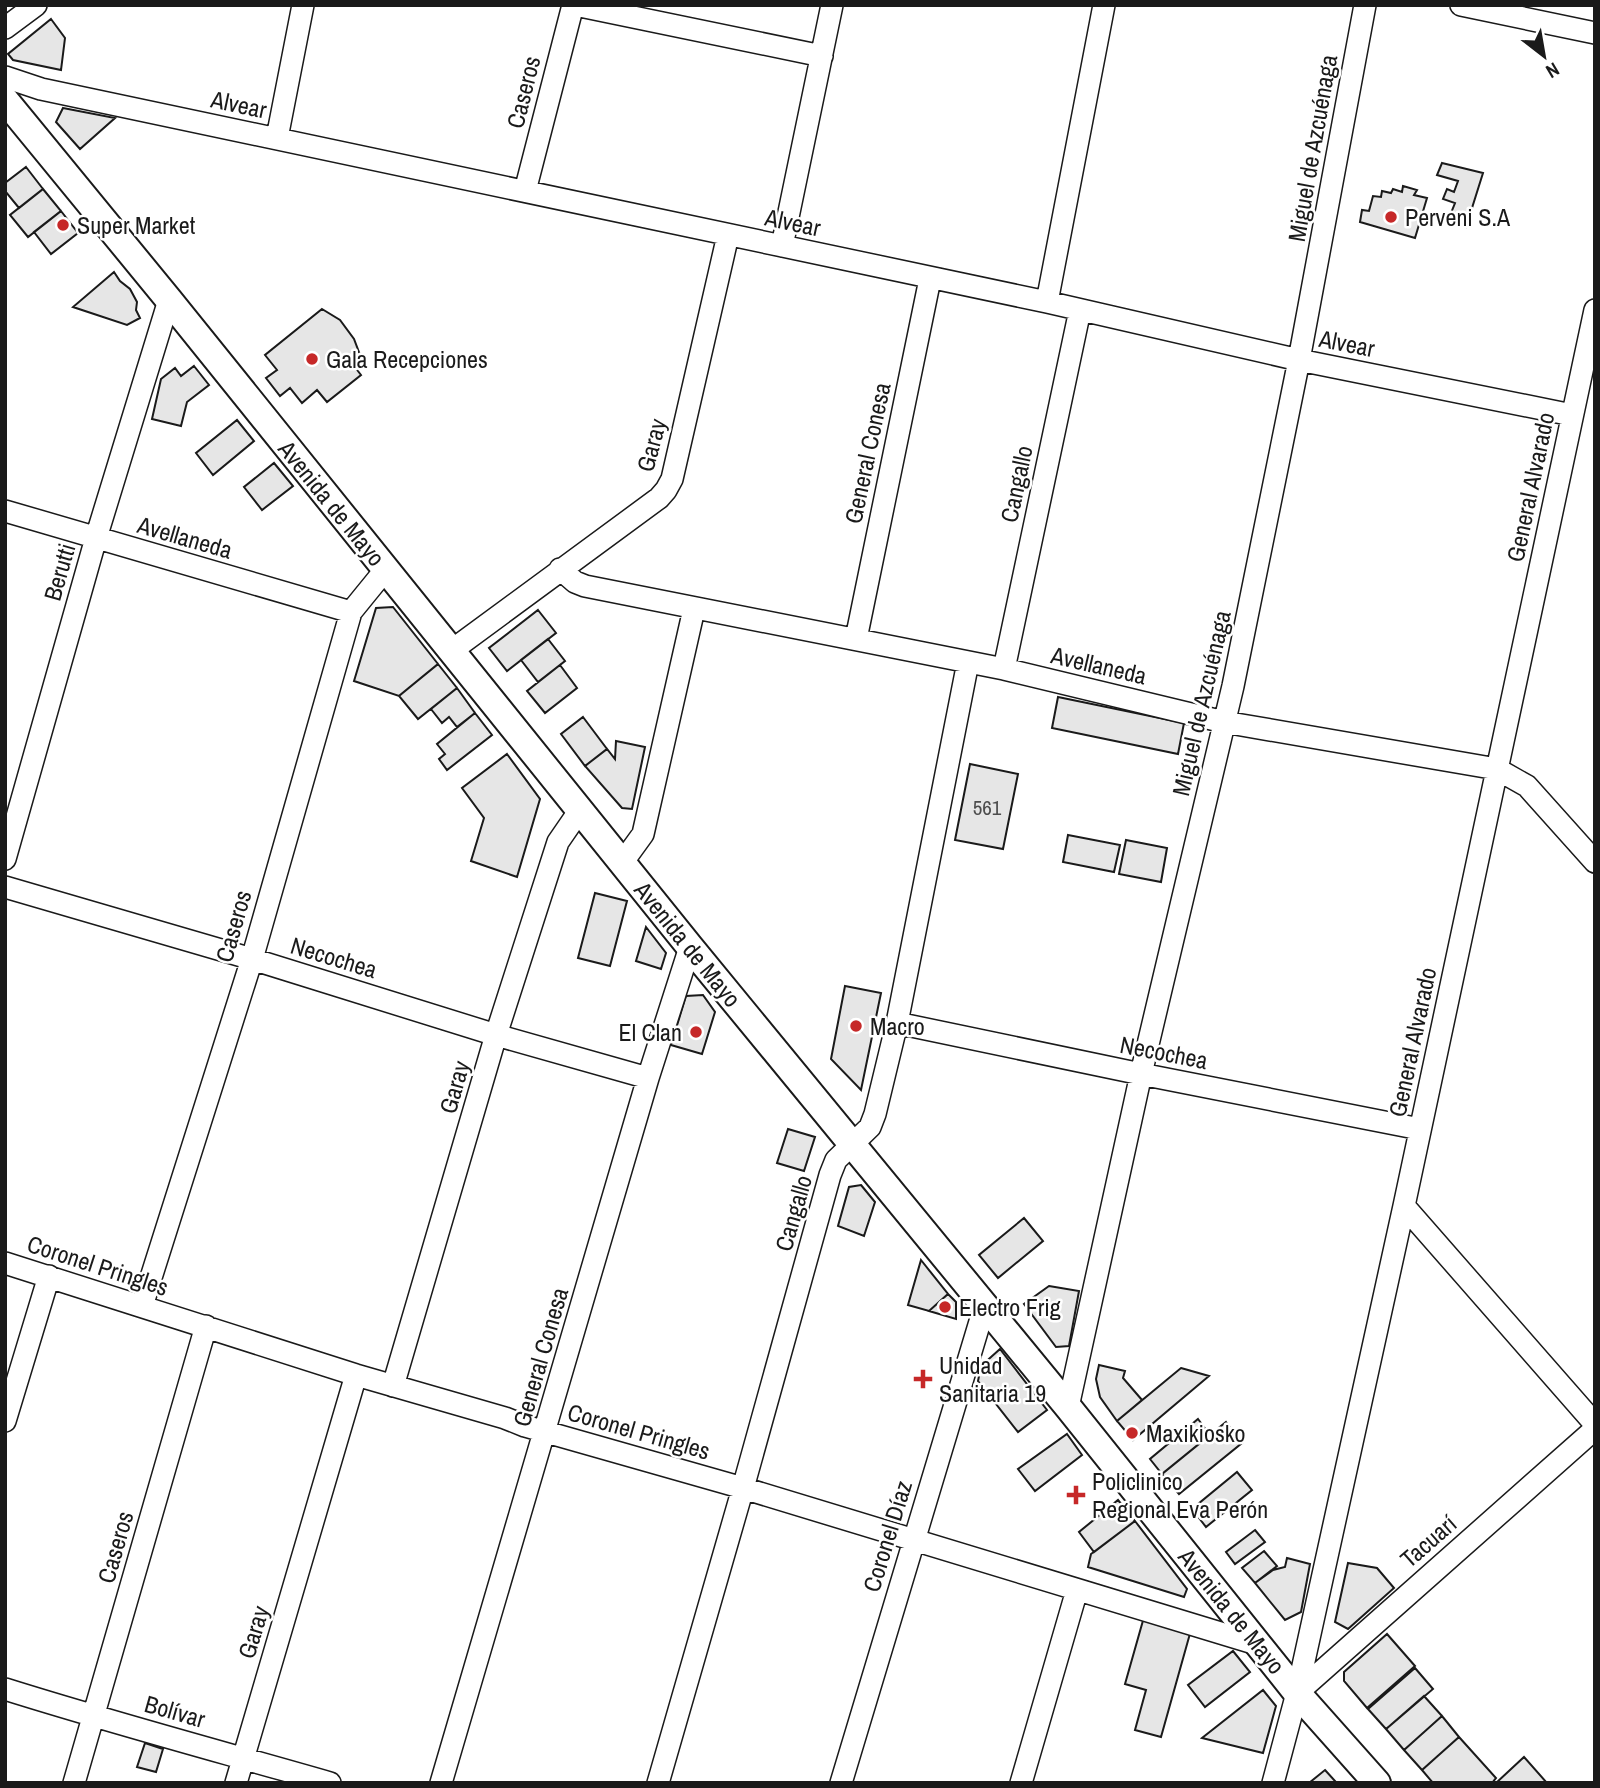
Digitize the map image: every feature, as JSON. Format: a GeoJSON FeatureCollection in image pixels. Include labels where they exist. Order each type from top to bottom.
{"type":"FeatureCollection","features":[{"type":"Feature","properties":{"kind":"main road","name":"Avenida de Mayo"},"geometry":{"type":"LineString","coordinates":[[5,100],[690,947],[1068,1407],[1297,1693],[1377,1783]]}},
{"type":"Feature","properties":{"kind":"street"},"geometry":{"type":"LineString","coordinates":[[5,29],[36,5]]}},
{"type":"Feature","properties":{"kind":"street"},"geometry":{"type":"LineString","coordinates":[[276,138],[303,5]]}},
{"type":"Feature","properties":{"kind":"street"},"geometry":{"type":"LineString","coordinates":[[574,5],[822,56]]}},
{"type":"Feature","properties":{"kind":"street","name":"Caseros"},"geometry":{"type":"LineString","coordinates":[[525,191],[574,5]]}},
{"type":"Feature","properties":{"kind":"street"},"geometry":{"type":"LineString","coordinates":[[782,246],[832,5]]}},
{"type":"Feature","properties":{"kind":"street"},"geometry":{"type":"LineString","coordinates":[[1047,302],[1104,5]]}},
{"type":"Feature","properties":{"kind":"street","name":"Miguel de Azcuénaga"},"geometry":{"type":"LineString","coordinates":[[1068,1407],[1141,1074],[1224,722],[1300,360],[1365,5]]}},
{"type":"Feature","properties":{"kind":"street"},"geometry":{"type":"LineString","coordinates":[[1461,5],[1595,33]]}},
{"type":"Feature","properties":{"kind":"street","name":"Alvear"},"geometry":{"type":"LineString","coordinates":[[5,77],[41,89],[1047,302],[1300,360],[1572,415]]}},
{"type":"Feature","properties":{"kind":"street","name":"Garay"},"geometry":{"type":"LineString","coordinates":[[451,650],[659,498],[666,490],[672,479],[728,235]]}},
{"type":"Feature","properties":{"kind":"street","name":"General Conesa"},"geometry":{"type":"LineString","coordinates":[[856,639],[930,279]]}},
{"type":"Feature","properties":{"kind":"street","name":"Berutti"},"geometry":{"type":"LineString","coordinates":[[5,859],[96,538],[169,300]]}},
{"type":"Feature","properties":{"kind":"street","name":"Cangallo"},"geometry":{"type":"LineString","coordinates":[[1004,669],[1080,310]]}},
{"type":"Feature","properties":{"kind":"street","name":"General Alvarado"},"geometry":{"type":"LineString","coordinates":[[1273,1783],[1297,1693],[1404,1206],[1595,310]]}},
{"type":"Feature","properties":{"kind":"street","name":"Avellaneda"},"geometry":{"type":"LineString","coordinates":[[5,511],[351,612]]}},
{"type":"Feature","properties":{"kind":"street","name":"Caseros"},"geometry":{"type":"LineString","coordinates":[[142,1306],[252,959],[351,612],[386,569]]}},
{"type":"Feature","properties":{"kind":"street","name":"Avellaneda"},"geometry":{"type":"LineString","coordinates":[[561,569],[575,582],[585,586],[1004,669],[1224,722],[1497,769],[1527,786],[1595,862]]}},
{"type":"Feature","properties":{"kind":"street"},"geometry":{"type":"LineString","coordinates":[[622,863],[643,834],[694,609]]}},
{"type":"Feature","properties":{"kind":"street","name":"Cangallo"},"geometry":{"type":"LineString","coordinates":[[657,1783],[831,1175],[836,1160],[870,1127],[875,1114],[897,1023],[968,663]]}},
{"type":"Feature","properties":{"kind":"street","name":"Garay"},"geometry":{"type":"LineString","coordinates":[[393,1386],[496,1035],[558,842],[580,810]]}},
{"type":"Feature","properties":{"kind":"street","name":"Necochea"},"geometry":{"type":"LineString","coordinates":[[5,887],[648,1078]]}},
{"type":"Feature","properties":{"kind":"street","name":"General Conesa"},"geometry":{"type":"LineString","coordinates":[[442,1783],[648,1078],[690,947]]}},
{"type":"Feature","properties":{"kind":"street","name":"Necochea"},"geometry":{"type":"LineString","coordinates":[[897,1023],[1420,1129]]}},
{"type":"Feature","properties":{"kind":"street"},"geometry":{"type":"LineString","coordinates":[[1404,1206],[1595,1424]]}},
{"type":"Feature","properties":{"kind":"street","name":"Coronel Pringles"},"geometry":{"type":"LineString","coordinates":[[5,1263],[356,1375],[743,1488],[1260,1645]]}},
{"type":"Feature","properties":{"kind":"street"},"geometry":{"type":"LineString","coordinates":[[5,1421],[49,1276]]}},
{"type":"Feature","properties":{"kind":"street","name":"Coronel Díaz"},"geometry":{"type":"LineString","coordinates":[[841,1783],[985,1305]]}},
{"type":"Feature","properties":{"kind":"street","name":"Caseros"},"geometry":{"type":"LineString","coordinates":[[74,1783],[206,1326]]}},
{"type":"Feature","properties":{"kind":"street","name":"Garay"},"geometry":{"type":"LineString","coordinates":[[236,1783],[356,1375]]}},
{"type":"Feature","properties":{"kind":"street","name":"Tacuarí"},"geometry":{"type":"LineString","coordinates":[[1297,1693],[1595,1429]]}},
{"type":"Feature","properties":{"kind":"street"},"geometry":{"type":"LineString","coordinates":[[1021,1783],[1077,1590]]}},
{"type":"Feature","properties":{"kind":"street","name":"Bolívar"},"geometry":{"type":"LineString","coordinates":[[5,1689],[93,1717],[330,1783]]}},
{"type":"Feature","properties":{"kind":"building"},"geometry":{"type":"Polygon","coordinates":[[[51,19],[65,38],[61,70],[13,60],[8,54],[51,19]]]}},
{"type":"Feature","properties":{"kind":"building"},"geometry":{"type":"Polygon","coordinates":[[[63,108],[115,118],[80,149],[56,122],[63,108]]]}},
{"type":"Feature","properties":{"kind":"building"},"geometry":{"type":"Polygon","coordinates":[[[1442,163],[1483,173],[1466,227],[1447,223],[1455,203],[1443,199],[1447,189],[1454,192],[1458,181],[1437,175],[1442,163]]]}},
{"type":"Feature","properties":{"kind":"building"},"geometry":{"type":"Polygon","coordinates":[[[26,167],[43,189],[19,208],[5,191],[5,183],[26,167]]]}},
{"type":"Feature","properties":{"kind":"building","name":"Perveni S.A"},"geometry":{"type":"Polygon","coordinates":[[[1403,186],[1417,190],[1414,195],[1427,198],[1415,238],[1360,222],[1362,210],[1369,211],[1373,196],[1381,197],[1382,191],[1391,193],[1393,189],[1402,192],[1403,186]]]}},
{"type":"Feature","properties":{"kind":"building"},"geometry":{"type":"Polygon","coordinates":[[[43,189],[61,211],[28,237],[10,215],[43,189]]]}},
{"type":"Feature","properties":{"kind":"building"},"geometry":{"type":"Polygon","coordinates":[[[61,211],[78,233],[51,254],[34,232],[61,211]]]}},
{"type":"Feature","properties":{"kind":"building"},"geometry":{"type":"Polygon","coordinates":[[[114,272],[130,289],[137,302],[136,310],[140,318],[127,325],[73,307],[114,272]]]}},
{"type":"Feature","properties":{"kind":"building","name":"Gala Recepciones"},"geometry":{"type":"Polygon","coordinates":[[[322,309],[340,320],[354,339],[360,355],[351,362],[361,375],[327,402],[317,390],[302,403],[290,388],[280,396],[266,378],[277,370],[265,355],[322,309]]]}},
{"type":"Feature","properties":{"kind":"building"},"geometry":{"type":"Polygon","coordinates":[[[194,366],[209,385],[187,402],[181,426],[152,419],[161,379],[175,368],[181,376],[194,366]]]}},
{"type":"Feature","properties":{"kind":"building"},"geometry":{"type":"Polygon","coordinates":[[[237,420],[254,441],[213,475],[196,453],[237,420]]]}},
{"type":"Feature","properties":{"kind":"building"},"geometry":{"type":"Polygon","coordinates":[[[274,463],[293,486],[262,510],[244,487],[274,463]]]}},
{"type":"Feature","properties":{"kind":"building"},"geometry":{"type":"Polygon","coordinates":[[[393,607],[438,664],[399,696],[354,681],[376,608],[393,607]]]}},
{"type":"Feature","properties":{"kind":"building"},"geometry":{"type":"Polygon","coordinates":[[[538,610],[556,633],[507,671],[489,648],[538,610]]]}},
{"type":"Feature","properties":{"kind":"building"},"geometry":{"type":"Polygon","coordinates":[[[548,639],[565,661],[538,682],[521,660],[548,639]]]}},
{"type":"Feature","properties":{"kind":"building"},"geometry":{"type":"Polygon","coordinates":[[[438,664],[457,688],[418,719],[399,696],[438,664]]]}},
{"type":"Feature","properties":{"kind":"building"},"geometry":{"type":"Polygon","coordinates":[[[560,665],[577,688],[545,713],[527,691],[560,665]]]}},
{"type":"Feature","properties":{"kind":"building"},"geometry":{"type":"Polygon","coordinates":[[[457,688],[475,713],[457,727],[449,717],[442,723],[431,709],[457,688]]]}},
{"type":"Feature","properties":{"kind":"building"},"geometry":{"type":"Polygon","coordinates":[[[1058,697],[1184,723],[1178,754],[1052,728],[1058,697]]]}},
{"type":"Feature","properties":{"kind":"building"},"geometry":{"type":"Polygon","coordinates":[[[475,713],[492,735],[447,770],[439,759],[445,754],[437,744],[475,713]]]}},
{"type":"Feature","properties":{"kind":"building"},"geometry":{"type":"Polygon","coordinates":[[[583,717],[607,749],[585,766],[561,734],[583,717]]]}},
{"type":"Feature","properties":{"kind":"building"},"geometry":{"type":"Polygon","coordinates":[[[616,741],[645,747],[632,809],[622,808],[585,766],[607,749],[615,759],[616,741]]]}},
{"type":"Feature","properties":{"kind":"building"},"geometry":{"type":"Polygon","coordinates":[[[507,754],[540,799],[517,877],[471,861],[484,818],[462,788],[507,754]]]}},
{"type":"Feature","properties":{"kind":"building"},"geometry":{"type":"Polygon","coordinates":[[[970,764],[1018,774],[1003,849],[955,840],[970,764]]]}},
{"type":"Feature","properties":{"kind":"building"},"geometry":{"type":"Polygon","coordinates":[[[1068,835],[1120,845],[1114,872],[1063,862],[1068,835]]]}},
{"type":"Feature","properties":{"kind":"building"},"geometry":{"type":"Polygon","coordinates":[[[1126,840],[1167,848],[1161,882],[1119,874],[1126,840]]]}},
{"type":"Feature","properties":{"kind":"building"},"geometry":{"type":"Polygon","coordinates":[[[595,893],[627,901],[610,966],[578,958],[595,893]]]}},
{"type":"Feature","properties":{"kind":"building"},"geometry":{"type":"Polygon","coordinates":[[[646,927],[666,953],[661,969],[636,961],[646,927]]]}},
{"type":"Feature","properties":{"kind":"building","name":"Macro"},"geometry":{"type":"Polygon","coordinates":[[[845,986],[881,993],[861,1090],[831,1059],[845,986]]]}},
{"type":"Feature","properties":{"kind":"building"},"geometry":{"type":"Polygon","coordinates":[[[703,995],[715,1012],[702,1054],[671,1045],[686,996],[703,995]]]}},
{"type":"Feature","properties":{"kind":"building"},"geometry":{"type":"Polygon","coordinates":[[[788,1129],[815,1137],[804,1171],[777,1163],[788,1129]]]}},
{"type":"Feature","properties":{"kind":"building"},"geometry":{"type":"Polygon","coordinates":[[[861,1185],[875,1202],[864,1236],[838,1226],[849,1187],[861,1185]]]}},
{"type":"Feature","properties":{"kind":"building"},"geometry":{"type":"Polygon","coordinates":[[[1024,1218],[1043,1241],[998,1278],[979,1255],[1024,1218]]]}},
{"type":"Feature","properties":{"kind":"building"},"geometry":{"type":"Polygon","coordinates":[[[921,1260],[948,1294],[929,1311],[908,1305],[921,1260]]]}},
{"type":"Feature","properties":{"kind":"building"},"geometry":{"type":"Polygon","coordinates":[[[1049,1286],[1079,1291],[1069,1346],[1056,1347],[1024,1304],[1049,1286]]]}},
{"type":"Feature","properties":{"kind":"building","name":"Electro Frig"},"geometry":{"type":"Polygon","coordinates":[[[948,1294],[956,1302],[956,1319],[929,1311],[948,1294]]]}},
{"type":"Feature","properties":{"kind":"building"},"geometry":{"type":"Polygon","coordinates":[[[1000,1349],[1047,1410],[1018,1432],[978,1381],[981,1366],[1000,1349]]]}},
{"type":"Feature","properties":{"kind":"building"},"geometry":{"type":"Polygon","coordinates":[[[1099,1365],[1125,1371],[1123,1378],[1142,1400],[1117,1421],[1100,1397],[1096,1379],[1099,1365]]]}},
{"type":"Feature","properties":{"kind":"building"},"geometry":{"type":"Polygon","coordinates":[[[1181,1368],[1209,1376],[1133,1440],[1117,1421],[1181,1368]]]}},
{"type":"Feature","properties":{"kind":"building"},"geometry":{"type":"Polygon","coordinates":[[[1198,1419],[1210,1435],[1162,1474],[1150,1459],[1198,1419]]]}},
{"type":"Feature","properties":{"kind":"building"},"geometry":{"type":"Polygon","coordinates":[[[1226,1422],[1242,1443],[1179,1494],[1162,1474],[1226,1422]]]}},
{"type":"Feature","properties":{"kind":"building"},"geometry":{"type":"Polygon","coordinates":[[[1067,1434],[1082,1455],[1035,1491],[1018,1469],[1067,1434]]]}},
{"type":"Feature","properties":{"kind":"building"},"geometry":{"type":"Polygon","coordinates":[[[1237,1472],[1252,1490],[1206,1527],[1192,1509],[1237,1472]]]}},
{"type":"Feature","properties":{"kind":"building"},"geometry":{"type":"Polygon","coordinates":[[[1118,1500],[1135,1521],[1094,1552],[1079,1532],[1118,1500]]]}},
{"type":"Feature","properties":{"kind":"building"},"geometry":{"type":"Polygon","coordinates":[[[1135,1521],[1187,1589],[1184,1597],[1088,1567],[1091,1554],[1135,1521]]]}},
{"type":"Feature","properties":{"kind":"building"},"geometry":{"type":"Polygon","coordinates":[[[1255,1530],[1265,1542],[1235,1564],[1226,1552],[1255,1530]]]}},
{"type":"Feature","properties":{"kind":"building"},"geometry":{"type":"Polygon","coordinates":[[[1264,1551],[1277,1566],[1255,1583],[1242,1568],[1264,1551]]]}},
{"type":"Feature","properties":{"kind":"building"},"geometry":{"type":"Polygon","coordinates":[[[1287,1558],[1310,1564],[1301,1612],[1285,1620],[1255,1583],[1273,1570],[1285,1567],[1287,1558]]]}},
{"type":"Feature","properties":{"kind":"building"},"geometry":{"type":"Polygon","coordinates":[[[1348,1563],[1377,1568],[1394,1588],[1348,1629],[1335,1622],[1348,1563]]]}},
{"type":"Feature","properties":{"kind":"building"},"geometry":{"type":"Polygon","coordinates":[[[1144,1617],[1191,1630],[1161,1737],[1135,1730],[1146,1690],[1125,1684],[1144,1617]]]}},
{"type":"Feature","properties":{"kind":"building"},"geometry":{"type":"Polygon","coordinates":[[[1387,1634],[1415,1666],[1367,1708],[1344,1681],[1344,1672],[1387,1634]]]}},
{"type":"Feature","properties":{"kind":"building"},"geometry":{"type":"Polygon","coordinates":[[[1233,1651],[1250,1672],[1205,1707],[1188,1685],[1233,1651]]]}},
{"type":"Feature","properties":{"kind":"building"},"geometry":{"type":"Polygon","coordinates":[[[1415,1668],[1433,1689],[1386,1729],[1368,1709],[1415,1668]]]}},
{"type":"Feature","properties":{"kind":"building"},"geometry":{"type":"Polygon","coordinates":[[[1263,1690],[1276,1706],[1263,1753],[1202,1738],[1263,1690]]]}},
{"type":"Feature","properties":{"kind":"building"},"geometry":{"type":"Polygon","coordinates":[[[1424,1696],[1442,1716],[1404,1750],[1386,1729],[1424,1696]]]}},
{"type":"Feature","properties":{"kind":"building"},"geometry":{"type":"Polygon","coordinates":[[[1442,1716],[1459,1737],[1422,1770],[1404,1750],[1442,1716]]]}},
{"type":"Feature","properties":{"kind":"building"},"geometry":{"type":"Polygon","coordinates":[[[1459,1737],[1496,1778],[1492,1783],[1433,1783],[1422,1770],[1459,1737]]]}},
{"type":"Feature","properties":{"kind":"building"},"geometry":{"type":"Polygon","coordinates":[[[145,1743],[163,1749],[156,1772],[137,1767],[145,1743]]]}},
{"type":"Feature","properties":{"kind":"building"},"geometry":{"type":"Polygon","coordinates":[[[1524,1757],[1547,1783],[1496,1783],[1524,1757]]]}},
{"type":"Feature","properties":{"kind":"building"},"geometry":{"type":"Polygon","coordinates":[[[1325,1770],[1335,1781],[1333,1783],[1309,1783],[1325,1770]]]}},
{"type":"Feature","properties":{"kind":"place","name":"Perveni S.A"},"geometry":{"type":"Point","coordinates":[1391,217]}},
{"type":"Feature","properties":{"kind":"place","name":"Super Market"},"geometry":{"type":"Point","coordinates":[63,225]}},
{"type":"Feature","properties":{"kind":"place","name":"Gala Recepciones"},"geometry":{"type":"Point","coordinates":[312,359]}},
{"type":"Feature","properties":{"kind":"place","name":"Macro"},"geometry":{"type":"Point","coordinates":[856,1026]}},
{"type":"Feature","properties":{"kind":"place","name":"El Clan"},"geometry":{"type":"Point","coordinates":[696,1032]}},
{"type":"Feature","properties":{"kind":"place","name":"Electro Frig"},"geometry":{"type":"Point","coordinates":[945,1307]}},
{"type":"Feature","properties":{"kind":"place","name":"Unidad Sanitaria 19"},"geometry":{"type":"Point","coordinates":[923,1379]}},
{"type":"Feature","properties":{"kind":"place","name":"Maxikiosko"},"geometry":{"type":"Point","coordinates":[1132,1433]}},
{"type":"Feature","properties":{"kind":"place","name":"Policlinico Regional Eva Perón"},"geometry":{"type":"Point","coordinates":[1076,1495]}}]}
